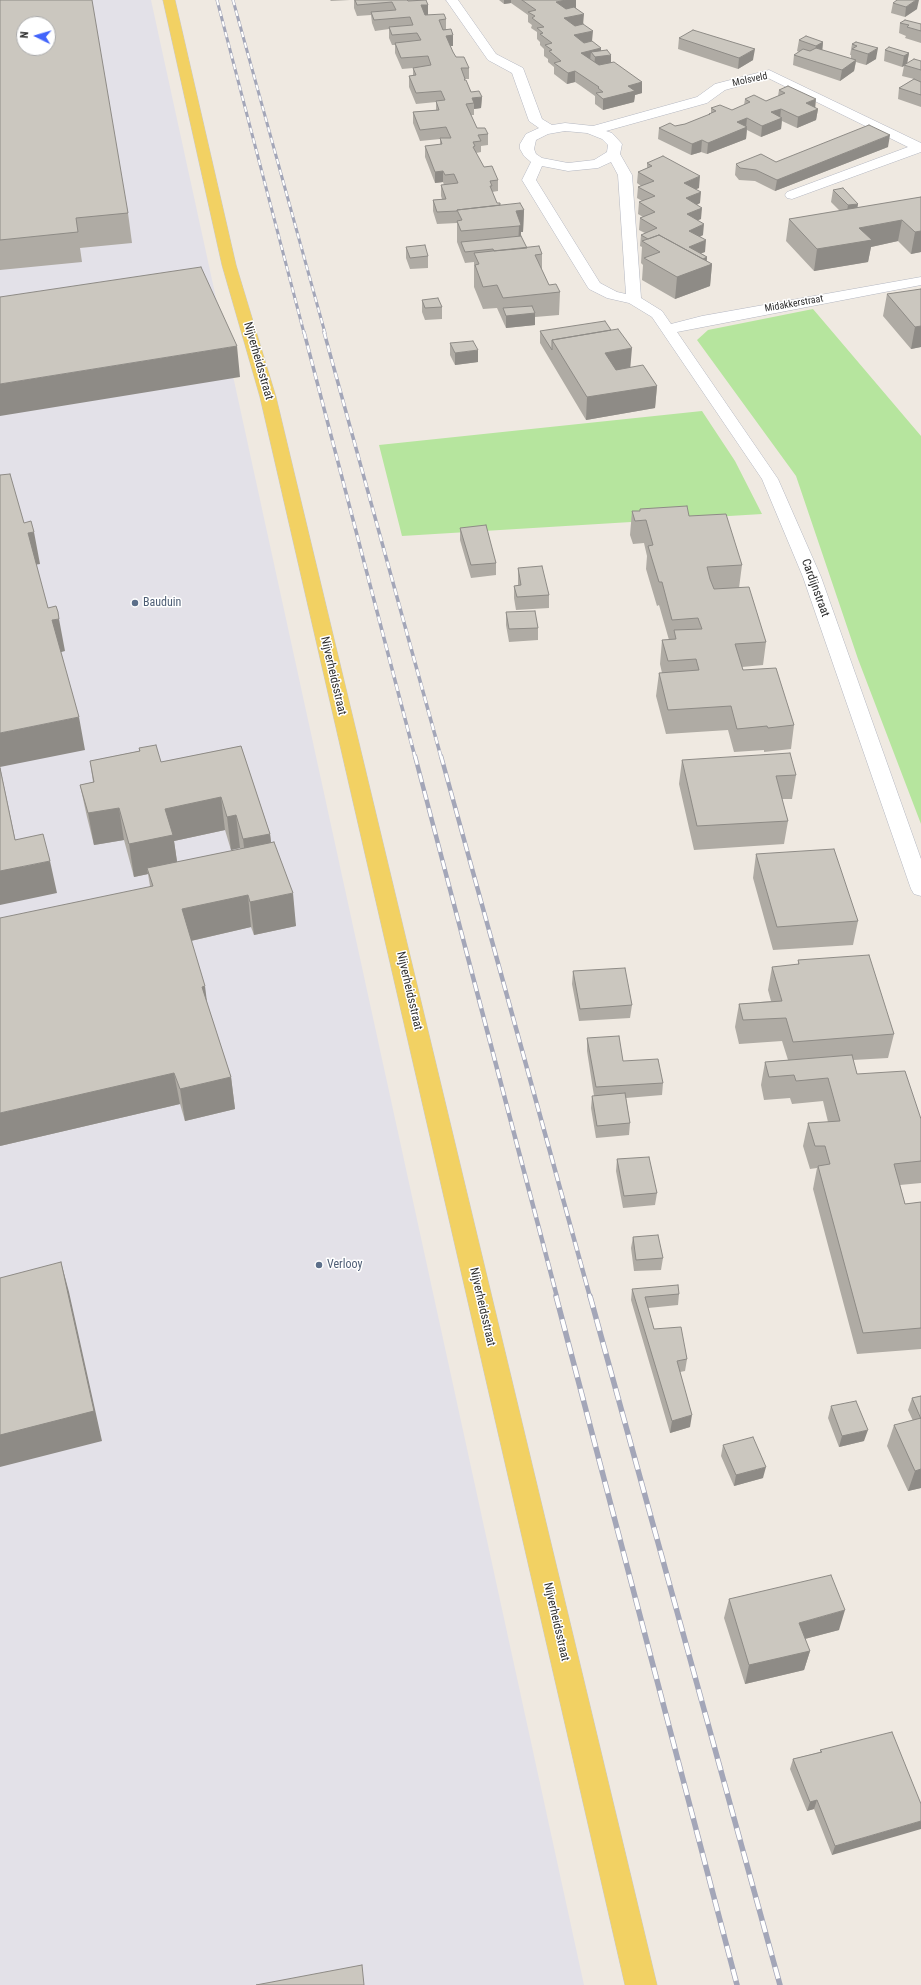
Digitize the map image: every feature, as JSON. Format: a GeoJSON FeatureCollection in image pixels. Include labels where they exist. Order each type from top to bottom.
{"type":"FeatureCollection","features":[{"type":"Feature","properties":{"kind":"main road","name":"Nijverheidsstraat"},"geometry":{"type":"LineString","coordinates":[[169,0],[229,265],[268,397],[641,1985]]}},
{"type":"Feature","properties":{"kind":"street"},"geometry":{"type":"LineString","coordinates":[[452,0],[492,57],[518,71],[536,121],[549,129]]}},
{"type":"Feature","properties":{"kind":"street","name":"Molsveld"},"geometry":{"type":"LineString","coordinates":[[594,130],[702,100],[720,87],[769,74],[920,148]]}},
{"type":"Feature","properties":{"kind":"street","name":"Molsveld"},"geometry":{"type":"LineString","coordinates":[[538,161],[527,149],[527,144],[531,137],[549,129],[577,127],[594,130],[607,136],[615,144],[613,154],[625,174],[634,300]]}},
{"type":"Feature","properties":{"kind":"street"},"geometry":{"type":"LineString","coordinates":[[792,195],[920,148]]}},
{"type":"Feature","properties":{"kind":"street"},"geometry":{"type":"LineString","coordinates":[[613,154],[598,164],[582,167],[556,166],[538,161],[529,180],[594,286],[612,295],[634,300]]}},
{"type":"Feature","properties":{"kind":"street","name":"Midakkerstraat"},"geometry":{"type":"LineString","coordinates":[[668,329],[702,321],[921,282]]}},
{"type":"Feature","properties":{"kind":"street","name":"Cardijnstraat"},"geometry":{"type":"LineString","coordinates":[[634,300],[657,314],[770,478],[812,577],[921,889]]}},
{"type":"Feature","properties":{"kind":"shaded area"},"geometry":{"type":"Polygon","coordinates":[[[0,0],[151,0],[584,1985],[0,1985],[0,0]]]}},
{"type":"Feature","properties":{"kind":"green space"},"geometry":{"type":"Polygon","coordinates":[[[813,309],[921,436],[921,824],[858,659],[796,476],[697,340],[708,330],[813,309]]]}},
{"type":"Feature","properties":{"kind":"green space"},"geometry":{"type":"Polygon","coordinates":[[[702,411],[735,461],[762,514],[402,536],[379,445],[702,411]]]}},
{"type":"Feature","properties":{"kind":"building"},"geometry":{"type":"Polygon","coordinates":[[[0,0],[92,0],[128,213],[76,218],[78,232],[0,240],[0,0]]]}},
{"type":"Feature","properties":{"kind":"building"},"geometry":{"type":"Polygon","coordinates":[[[355,0],[426,0],[428,5],[421,5],[425,15],[444,14],[446,19],[439,20],[443,30],[451,29],[453,35],[446,36],[453,52],[456,57],[464,57],[469,68],[461,68],[465,79],[464,80],[466,80],[471,92],[479,91],[482,97],[472,98],[474,103],[466,104],[477,128],[485,128],[488,134],[478,135],[481,141],[473,142],[475,146],[473,147],[484,167],[492,166],[498,180],[490,181],[492,186],[490,186],[497,203],[500,203],[500,205],[457,211],[437,212],[433,200],[446,199],[441,185],[458,183],[454,174],[445,175],[443,171],[435,172],[425,146],[442,144],[440,138],[451,138],[446,127],[420,130],[413,112],[439,110],[436,101],[445,100],[441,91],[416,93],[409,76],[416,75],[413,68],[431,65],[428,56],[401,58],[395,43],[421,40],[417,33],[392,35],[389,27],[413,25],[410,17],[374,20],[371,12],[396,10],[392,2],[357,5],[355,0]]]}},
{"type":"Feature","properties":{"kind":"building"},"geometry":{"type":"Polygon","coordinates":[[[522,0],[566,0],[556,2],[566,9],[574,7],[584,14],[564,18],[575,26],[583,24],[593,31],[574,35],[584,43],[592,41],[601,48],[581,53],[599,65],[614,62],[642,82],[628,86],[635,91],[603,99],[596,93],[603,92],[598,88],[599,87],[575,71],[568,73],[554,63],[561,61],[549,51],[552,50],[545,45],[552,43],[540,34],[543,33],[537,28],[544,27],[532,18],[535,16],[528,12],[536,10],[522,0]]]}},
{"type":"Feature","properties":{"kind":"building"},"geometry":{"type":"Polygon","coordinates":[[[897,0],[916,0],[906,7],[893,3],[897,0]]]}},
{"type":"Feature","properties":{"kind":"building"},"geometry":{"type":"Polygon","coordinates":[[[905,20],[921,24],[921,31],[907,27],[909,25],[900,23],[905,20]]]}},
{"type":"Feature","properties":{"kind":"building"},"geometry":{"type":"Polygon","coordinates":[[[693,30],[755,49],[739,58],[679,38],[693,30]]]}},
{"type":"Feature","properties":{"kind":"building"},"geometry":{"type":"Polygon","coordinates":[[[806,36],[823,42],[816,46],[799,40],[806,36]]]}},
{"type":"Feature","properties":{"kind":"building"},"geometry":{"type":"Polygon","coordinates":[[[856,42],[878,48],[868,54],[852,49],[857,46],[852,44],[856,42]]]}},
{"type":"Feature","properties":{"kind":"building"},"geometry":{"type":"Polygon","coordinates":[[[889,47],[909,53],[904,56],[885,50],[889,47]]]}},
{"type":"Feature","properties":{"kind":"building"},"geometry":{"type":"Polygon","coordinates":[[[816,48],[856,60],[842,70],[794,55],[803,49],[810,51],[816,48]]]}},
{"type":"Feature","properties":{"kind":"building"},"geometry":{"type":"Polygon","coordinates":[[[607,50],[611,55],[595,57],[591,52],[607,50]]]}},
{"type":"Feature","properties":{"kind":"building"},"geometry":{"type":"Polygon","coordinates":[[[914,59],[921,61],[921,70],[904,65],[914,59]]]}},
{"type":"Feature","properties":{"kind":"building"},"geometry":{"type":"Polygon","coordinates":[[[914,79],[921,82],[921,95],[899,88],[914,79]]]}},
{"type":"Feature","properties":{"kind":"building"},"geometry":{"type":"Polygon","coordinates":[[[788,86],[816,99],[806,103],[818,109],[798,117],[781,109],[771,112],[782,118],[762,126],[747,118],[737,122],[747,127],[708,143],[702,140],[692,144],[659,128],[670,123],[675,126],[685,124],[716,111],[711,108],[720,105],[732,110],[750,102],[745,99],[754,95],[766,101],[785,93],[779,90],[788,86]]]}},
{"type":"Feature","properties":{"kind":"building"},"geometry":{"type":"Polygon","coordinates":[[[869,125],[890,135],[777,180],[756,170],[740,168],[736,164],[761,154],[776,162],[869,125]]]}},
{"type":"Feature","properties":{"kind":"building"},"geometry":{"type":"Polygon","coordinates":[[[663,156],[700,176],[684,183],[701,192],[686,198],[702,208],[687,214],[704,224],[689,231],[706,240],[689,247],[707,257],[703,259],[659,235],[648,239],[641,235],[657,228],[640,218],[655,212],[639,202],[655,196],[638,187],[654,181],[638,172],[652,166],[647,163],[663,156]]]}},
{"type":"Feature","properties":{"kind":"building"},"geometry":{"type":"Polygon","coordinates":[[[843,188],[858,204],[848,205],[833,190],[843,188]]]}},
{"type":"Feature","properties":{"kind":"building"},"geometry":{"type":"Polygon","coordinates":[[[921,197],[921,231],[915,232],[902,220],[859,228],[872,240],[817,249],[789,219],[921,197]]]}},
{"type":"Feature","properties":{"kind":"building"},"geometry":{"type":"Polygon","coordinates":[[[520,203],[524,210],[516,211],[521,225],[519,226],[461,231],[457,221],[462,220],[457,210],[520,203]]]}},
{"type":"Feature","properties":{"kind":"building"},"geometry":{"type":"Polygon","coordinates":[[[659,235],[712,264],[677,277],[644,258],[660,252],[642,241],[659,235]]]}},
{"type":"Feature","properties":{"kind":"building"},"geometry":{"type":"Polygon","coordinates":[[[521,236],[527,248],[465,252],[461,242],[521,236]]]}},
{"type":"Feature","properties":{"kind":"building"},"geometry":{"type":"Polygon","coordinates":[[[425,245],[428,256],[410,258],[406,247],[425,245]]]}},
{"type":"Feature","properties":{"kind":"building"},"geometry":{"type":"Polygon","coordinates":[[[539,246],[542,254],[535,255],[549,285],[556,284],[560,292],[503,298],[497,285],[483,287],[475,265],[479,264],[474,253],[539,246]]]}},
{"type":"Feature","properties":{"kind":"building"},"geometry":{"type":"Polygon","coordinates":[[[201,267],[237,346],[0,384],[0,297],[201,267]]]}},
{"type":"Feature","properties":{"kind":"building"},"geometry":{"type":"Polygon","coordinates":[[[921,289],[921,326],[915,327],[887,294],[921,289]]]}},
{"type":"Feature","properties":{"kind":"building"},"geometry":{"type":"Polygon","coordinates":[[[438,298],[442,307],[425,308],[422,300],[438,298]]]}},
{"type":"Feature","properties":{"kind":"building"},"geometry":{"type":"Polygon","coordinates":[[[532,306],[535,313],[506,316],[503,308],[532,306]]]}},
{"type":"Feature","properties":{"kind":"building"},"geometry":{"type":"Polygon","coordinates":[[[605,321],[611,330],[552,340],[552,350],[540,331],[605,321]]]}},
{"type":"Feature","properties":{"kind":"building"},"geometry":{"type":"Polygon","coordinates":[[[618,329],[632,348],[605,353],[616,370],[643,365],[657,386],[587,397],[552,340],[618,329]]]}},
{"type":"Feature","properties":{"kind":"building"},"geometry":{"type":"Polygon","coordinates":[[[473,341],[478,350],[455,353],[450,343],[473,341]]]}},
{"type":"Feature","properties":{"kind":"building"},"geometry":{"type":"Polygon","coordinates":[[[10,474],[24,523],[31,521],[34,532],[28,533],[48,608],[56,606],[58,612],[59,619],[52,620],[79,717],[0,733],[0,475],[10,474]]]}},
{"type":"Feature","properties":{"kind":"building"},"geometry":{"type":"Polygon","coordinates":[[[687,506],[689,516],[726,514],[742,565],[707,567],[710,579],[714,589],[749,587],[766,642],[735,644],[743,670],[776,668],[794,725],[737,729],[731,706],[668,710],[659,673],[699,670],[696,659],[668,661],[662,640],[676,639],[674,630],[702,629],[698,618],[672,620],[662,582],[659,582],[648,546],[653,545],[646,520],[635,521],[632,511],[640,511],[640,509],[687,506]]]}},
{"type":"Feature","properties":{"kind":"building"},"geometry":{"type":"Polygon","coordinates":[[[486,525],[496,563],[471,565],[460,528],[486,525]]]}},
{"type":"Feature","properties":{"kind":"building"},"geometry":{"type":"Polygon","coordinates":[[[542,566],[549,595],[517,597],[514,586],[521,585],[518,568],[542,566]]]}},
{"type":"Feature","properties":{"kind":"building"},"geometry":{"type":"Polygon","coordinates":[[[535,611],[538,628],[509,629],[506,612],[535,611]]]}},
{"type":"Feature","properties":{"kind":"building"},"geometry":{"type":"Polygon","coordinates":[[[156,745],[161,762],[241,746],[270,834],[243,839],[236,815],[227,817],[221,797],[165,809],[173,835],[129,844],[119,808],[88,813],[80,785],[94,782],[90,761],[140,751],[139,748],[156,745]]]}},
{"type":"Feature","properties":{"kind":"building"},"geometry":{"type":"Polygon","coordinates":[[[790,753],[796,775],[776,776],[788,821],[697,826],[682,760],[790,753]]]}},
{"type":"Feature","properties":{"kind":"building"},"geometry":{"type":"Polygon","coordinates":[[[0,768],[15,840],[43,834],[50,861],[0,871],[0,768]]]}},
{"type":"Feature","properties":{"kind":"building"},"geometry":{"type":"Polygon","coordinates":[[[274,842],[293,893],[250,902],[248,895],[182,909],[205,986],[202,987],[231,1077],[180,1089],[174,1073],[0,1113],[0,918],[153,886],[147,868],[274,842]]]}},
{"type":"Feature","properties":{"kind":"building"},"geometry":{"type":"Polygon","coordinates":[[[834,849],[858,921],[777,927],[756,854],[834,849]]]}},
{"type":"Feature","properties":{"kind":"building"},"geometry":{"type":"Polygon","coordinates":[[[869,955],[894,1034],[793,1042],[786,1018],[743,1020],[739,1004],[782,1001],[772,967],[799,964],[798,960],[869,955]]]}},
{"type":"Feature","properties":{"kind":"building"},"geometry":{"type":"Polygon","coordinates":[[[625,968],[632,1005],[580,1009],[573,971],[625,968]]]}},
{"type":"Feature","properties":{"kind":"building"},"geometry":{"type":"Polygon","coordinates":[[[619,1036],[623,1061],[658,1059],[663,1083],[596,1087],[587,1038],[619,1036]]]}},
{"type":"Feature","properties":{"kind":"building"},"geometry":{"type":"Polygon","coordinates":[[[852,1055],[857,1074],[905,1071],[921,1119],[921,1161],[894,1164],[905,1204],[921,1202],[921,1328],[863,1333],[818,1166],[830,1164],[825,1146],[815,1146],[808,1123],[840,1121],[828,1078],[796,1081],[794,1075],[769,1077],[765,1062],[852,1055]]]}},
{"type":"Feature","properties":{"kind":"building"},"geometry":{"type":"Polygon","coordinates":[[[625,1093],[630,1123],[597,1126],[592,1096],[625,1093]]]}},
{"type":"Feature","properties":{"kind":"building"},"geometry":{"type":"Polygon","coordinates":[[[649,1157],[657,1193],[624,1196],[617,1159],[649,1157]]]}},
{"type":"Feature","properties":{"kind":"building"},"geometry":{"type":"Polygon","coordinates":[[[658,1235],[663,1258],[636,1260],[633,1237],[658,1235]]]}},
{"type":"Feature","properties":{"kind":"building"},"geometry":{"type":"Polygon","coordinates":[[[61,1262],[94,1411],[0,1435],[0,1278],[61,1262]]]}},
{"type":"Feature","properties":{"kind":"building"},"geometry":{"type":"Polygon","coordinates":[[[678,1285],[679,1294],[645,1297],[654,1329],[681,1327],[687,1359],[677,1361],[692,1415],[672,1421],[632,1289],[678,1285]]]}},
{"type":"Feature","properties":{"kind":"building"},"geometry":{"type":"Polygon","coordinates":[[[921,1396],[921,1419],[912,1398],[921,1396]]]}},
{"type":"Feature","properties":{"kind":"building"},"geometry":{"type":"Polygon","coordinates":[[[856,1401],[868,1430],[842,1436],[831,1406],[856,1401]]]}},
{"type":"Feature","properties":{"kind":"building"},"geometry":{"type":"Polygon","coordinates":[[[921,1418],[921,1469],[915,1471],[894,1425],[921,1418]]]}},
{"type":"Feature","properties":{"kind":"building"},"geometry":{"type":"Polygon","coordinates":[[[753,1437],[766,1467],[736,1475],[723,1445],[753,1437]]]}},
{"type":"Feature","properties":{"kind":"building"},"geometry":{"type":"Polygon","coordinates":[[[831,1575],[845,1610],[799,1623],[810,1651],[749,1665],[729,1599],[831,1575]]]}},
{"type":"Feature","properties":{"kind":"building"},"geometry":{"type":"Polygon","coordinates":[[[892,1732],[921,1804],[921,1821],[835,1846],[817,1800],[810,1802],[793,1759],[822,1752],[820,1750],[892,1732]]]}},
{"type":"Feature","properties":{"kind":"building"},"geometry":{"type":"Polygon","coordinates":[[[362,1965],[364,1985],[256,1985],[362,1965]]]}},
{"type":"Feature","properties":{"kind":"railway"},"geometry":{"type":"LineString","coordinates":[[217,0],[304,333]]}},
{"type":"Feature","properties":{"kind":"railway"},"geometry":{"type":"LineString","coordinates":[[233,0],[325,333]]}},
{"type":"Feature","properties":{"kind":"railway"},"geometry":{"type":"LineString","coordinates":[[304,332],[415,757]]}},
{"type":"Feature","properties":{"kind":"railway"},"geometry":{"type":"LineString","coordinates":[[324,332],[441,757]]}},
{"type":"Feature","properties":{"kind":"railway"},"geometry":{"type":"LineString","coordinates":[[415,756],[557,1297]]}},
{"type":"Feature","properties":{"kind":"railway"},"geometry":{"type":"LineString","coordinates":[[441,756],[590,1297]]}},
{"type":"Feature","properties":{"kind":"railway"},"geometry":{"type":"LineString","coordinates":[[556,1296],[737,1985]]}},
{"type":"Feature","properties":{"kind":"railway"},"geometry":{"type":"LineString","coordinates":[[590,1296],[780,1985]]}},
{"type":"Feature","properties":{"kind":"place","name":"Bauduin"},"geometry":{"type":"Point","coordinates":[135,603]}},
{"type":"Feature","properties":{"kind":"place","name":"Verlooy"},"geometry":{"type":"Point","coordinates":[319,1265]}}]}
